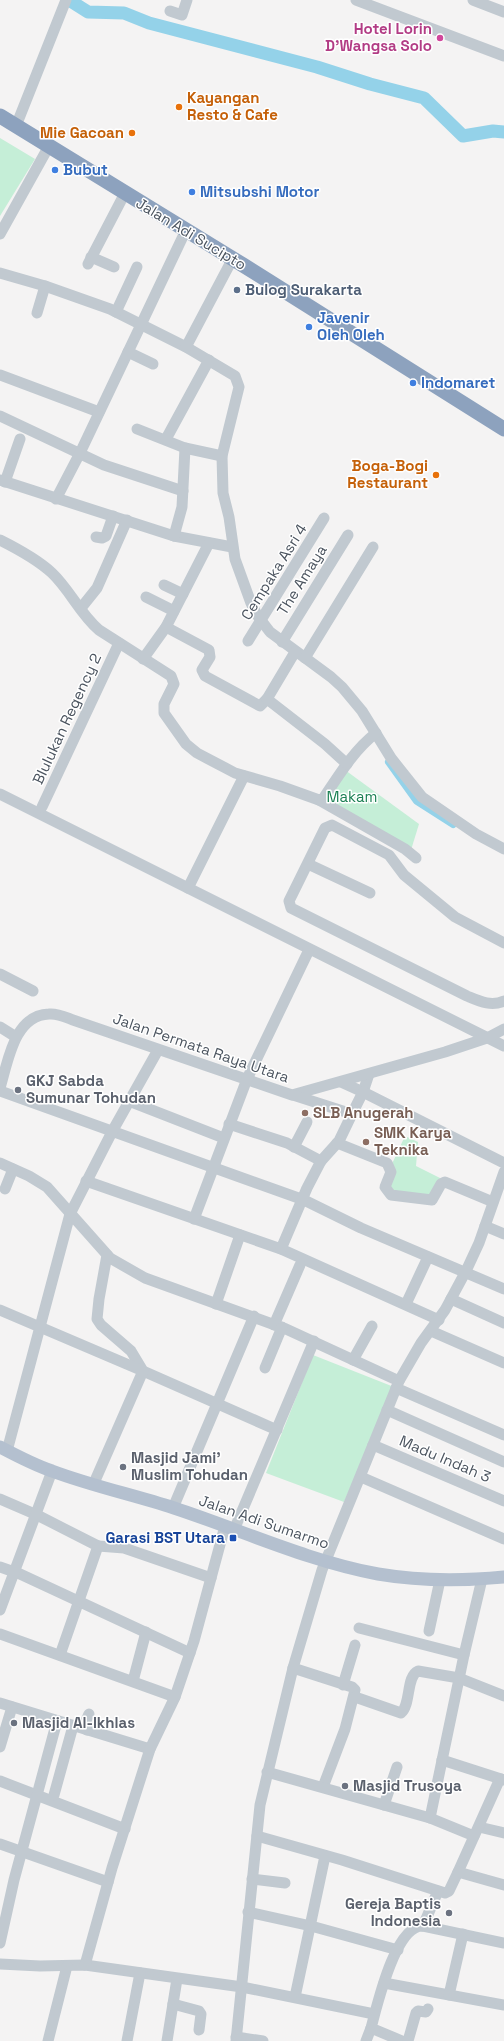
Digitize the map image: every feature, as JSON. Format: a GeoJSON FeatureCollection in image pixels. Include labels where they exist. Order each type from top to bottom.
{"type":"FeatureCollection","features":[{"type":"Feature","properties":{"kind":"highway","name":"Jalan Adi Sucipto"},"geometry":{"type":"LineString","coordinates":[[0,116],[233,258],[504,429]]}},
{"type":"Feature","properties":{"kind":"main road","name":"Jalan Adi Sumarmo"},"geometry":{"type":"LineString","coordinates":[[3,1449],[52,1471],[173,1508],[325,1560],[377,1574],[440,1580],[504,1578]]}},
{"type":"Feature","properties":{"kind":"street"},"geometry":{"type":"LineString","coordinates":[[170,11],[182,15],[187,0]]}},
{"type":"Feature","properties":{"kind":"street"},"geometry":{"type":"LineString","coordinates":[[356,0],[374,3],[504,56]]}},
{"type":"Feature","properties":{"kind":"street"},"geometry":{"type":"LineString","coordinates":[[473,0],[504,12]]}},
{"type":"Feature","properties":{"kind":"street"},"geometry":{"type":"LineString","coordinates":[[16,126],[65,3]]}},
{"type":"Feature","properties":{"kind":"street"},"geometry":{"type":"LineString","coordinates":[[0,234],[49,146]]}},
{"type":"Feature","properties":{"kind":"street"},"geometry":{"type":"LineString","coordinates":[[114,267],[89,260],[125,193]]}},
{"type":"Feature","properties":{"kind":"street"},"geometry":{"type":"LineString","coordinates":[[56,499],[80,453],[98,412],[186,230]]}},
{"type":"Feature","properties":{"kind":"street"},"geometry":{"type":"LineString","coordinates":[[186,347],[233,258]]}},
{"type":"Feature","properties":{"kind":"street"},"geometry":{"type":"LineString","coordinates":[[116,312],[137,267]]}},
{"type":"Feature","properties":{"kind":"street"},"geometry":{"type":"LineString","coordinates":[[0,273],[45,286],[116,312],[186,347],[233,374],[239,384],[222,456],[223,493],[229,517],[232,547],[251,604],[262,622],[294,654],[305,658],[342,687],[362,711],[373,736],[422,797],[476,834],[504,848]]}},
{"type":"Feature","properties":{"kind":"street"},"geometry":{"type":"LineString","coordinates":[[37,313],[45,286]]}},
{"type":"Feature","properties":{"kind":"street"},"geometry":{"type":"LineString","coordinates":[[128,352],[153,364]]}},
{"type":"Feature","properties":{"kind":"street"},"geometry":{"type":"LineString","coordinates":[[166,439],[209,360]]}},
{"type":"Feature","properties":{"kind":"street"},"geometry":{"type":"LineString","coordinates":[[0,375],[98,412]]}},
{"type":"Feature","properties":{"kind":"street"},"geometry":{"type":"LineString","coordinates":[[0,416],[104,465],[183,491]]}},
{"type":"Feature","properties":{"kind":"street"},"geometry":{"type":"LineString","coordinates":[[137,429],[166,439],[185,448],[222,456]]}},
{"type":"Feature","properties":{"kind":"street"},"geometry":{"type":"LineString","coordinates":[[20,439],[2,481],[174,536],[232,547]]}},
{"type":"Feature","properties":{"kind":"street"},"geometry":{"type":"LineString","coordinates":[[174,536],[182,507],[185,448]]}},
{"type":"Feature","properties":{"kind":"street"},"geometry":{"type":"LineString","coordinates":[[96,537],[102,538],[106,536],[113,516]]}},
{"type":"Feature","properties":{"kind":"street","name":"Cempaka Asri 4"},"geometry":{"type":"LineString","coordinates":[[248,641],[262,622],[324,518]]}},
{"type":"Feature","properties":{"kind":"street"},"geometry":{"type":"LineString","coordinates":[[80,608],[97,588],[127,520]]}},
{"type":"Feature","properties":{"kind":"street","name":"The Amaya"},"geometry":{"type":"LineString","coordinates":[[282,642],[348,534]]}},
{"type":"Feature","properties":{"kind":"street"},"geometry":{"type":"LineString","coordinates":[[0,540],[28,555],[53,574],[93,625],[173,679],[173,687],[164,704],[164,713],[186,744],[206,759],[244,776],[280,786],[319,800],[405,849],[416,858]]}},
{"type":"Feature","properties":{"kind":"street"},"geometry":{"type":"LineString","coordinates":[[143,659],[166,627],[209,543]]}},
{"type":"Feature","properties":{"kind":"street"},"geometry":{"type":"LineString","coordinates":[[305,658],[372,547]]}},
{"type":"Feature","properties":{"kind":"street"},"geometry":{"type":"LineString","coordinates":[[164,585],[183,594]]}},
{"type":"Feature","properties":{"kind":"street"},"geometry":{"type":"LineString","coordinates":[[146,598],[174,611]]}},
{"type":"Feature","properties":{"kind":"street"},"geometry":{"type":"LineString","coordinates":[[166,627],[209,650],[210,657],[202,670],[205,676],[260,706],[267,699],[294,654]]}},
{"type":"Feature","properties":{"kind":"street","name":"Blulukan Regency 2"},"geometry":{"type":"LineString","coordinates":[[42,807],[119,643]]}},
{"type":"Feature","properties":{"kind":"street"},"geometry":{"type":"LineString","coordinates":[[267,699],[326,744],[347,764]]}},
{"type":"Feature","properties":{"kind":"street"},"geometry":{"type":"LineString","coordinates":[[319,800],[323,798],[347,764],[373,736]]}},
{"type":"Feature","properties":{"kind":"street"},"geometry":{"type":"LineString","coordinates":[[188,888],[244,776]]}},
{"type":"Feature","properties":{"kind":"street"},"geometry":{"type":"LineString","coordinates":[[0,794],[504,1046]]}},
{"type":"Feature","properties":{"kind":"street"},"geometry":{"type":"LineString","coordinates":[[504,943],[455,917],[404,875],[389,854],[334,825],[329,825],[325,828],[289,899],[289,905],[291,908],[481,1002],[496,1004],[504,1001]]}},
{"type":"Feature","properties":{"kind":"street"},"geometry":{"type":"LineString","coordinates":[[308,864],[370,893]]}},
{"type":"Feature","properties":{"kind":"street"},"geometry":{"type":"LineString","coordinates":[[194,1219],[247,1079],[308,952]]}},
{"type":"Feature","properties":{"kind":"street"},"geometry":{"type":"LineString","coordinates":[[0,974],[33,992]]}},
{"type":"Feature","properties":{"kind":"street","name":"Jalan Permata Raya Utara"},"geometry":{"type":"LineString","coordinates":[[0,1089],[20,1028],[27,1022],[48,1014],[73,1020],[158,1050],[292,1094],[369,1074],[482,1035],[504,1029]]}},
{"type":"Feature","properties":{"kind":"street"},"geometry":{"type":"LineString","coordinates":[[3,1029],[16,1037]]}},
{"type":"Feature","properties":{"kind":"street"},"geometry":{"type":"LineString","coordinates":[[3,1449],[40,1326],[70,1214],[113,1130],[158,1050]]}},
{"type":"Feature","properties":{"kind":"street"},"geometry":{"type":"LineString","coordinates":[[281,1250],[304,1200],[307,1188],[321,1161],[337,1143],[352,1114],[369,1074]]}},
{"type":"Feature","properties":{"kind":"street"},"geometry":{"type":"LineString","coordinates":[[341,1082],[504,1163]]}},
{"type":"Feature","properties":{"kind":"street"},"geometry":{"type":"LineString","coordinates":[[0,1089],[304,1200],[428,1257],[466,1271],[504,1289]]}},
{"type":"Feature","properties":{"kind":"street"},"geometry":{"type":"LineString","coordinates":[[292,1094],[352,1114]]}},
{"type":"Feature","properties":{"kind":"street"},"geometry":{"type":"LineString","coordinates":[[129,1101],[224,1138]]}},
{"type":"Feature","properties":{"kind":"street"},"geometry":{"type":"LineString","coordinates":[[294,1147],[307,1122]]}},
{"type":"Feature","properties":{"kind":"street"},"geometry":{"type":"LineString","coordinates":[[229,1124],[261,1133],[294,1147],[321,1161]]}},
{"type":"Feature","properties":{"kind":"street"},"geometry":{"type":"LineString","coordinates":[[337,1143],[387,1163],[391,1172],[385,1187],[391,1195],[432,1200],[441,1184],[445,1182],[493,1202]]}},
{"type":"Feature","properties":{"kind":"street"},"geometry":{"type":"LineString","coordinates":[[0,1163],[47,1187],[107,1255],[145,1278],[254,1316],[314,1341],[353,1360],[398,1385],[504,1435]]}},
{"type":"Feature","properties":{"kind":"street"},"geometry":{"type":"LineString","coordinates":[[5,1189],[13,1169]]}},
{"type":"Feature","properties":{"kind":"street"},"geometry":{"type":"LineString","coordinates":[[263,2041],[236,2039],[260,1805],[293,1668],[325,1560],[361,1477],[387,1410],[412,1358],[439,1320],[466,1271],[485,1226],[493,1202],[502,1185],[504,1172]]}},
{"type":"Feature","properties":{"kind":"street"},"geometry":{"type":"LineString","coordinates":[[86,1182],[281,1250],[406,1304],[439,1320]]}},
{"type":"Feature","properties":{"kind":"street"},"geometry":{"type":"LineString","coordinates":[[485,1226],[504,1234]]}},
{"type":"Feature","properties":{"kind":"street"},"geometry":{"type":"LineString","coordinates":[[216,1304],[240,1235]]}},
{"type":"Feature","properties":{"kind":"street"},"geometry":{"type":"LineString","coordinates":[[107,1255],[99,1299],[97,1320],[131,1351],[143,1371]]}},
{"type":"Feature","properties":{"kind":"street"},"geometry":{"type":"LineString","coordinates":[[406,1304],[428,1257]]}},
{"type":"Feature","properties":{"kind":"street"},"geometry":{"type":"LineString","coordinates":[[266,1368],[278,1326],[300,1265]]}},
{"type":"Feature","properties":{"kind":"street"},"geometry":{"type":"LineString","coordinates":[[450,1299],[504,1323]]}},
{"type":"Feature","properties":{"kind":"street"},"geometry":{"type":"LineString","coordinates":[[0,1310],[40,1326],[277,1430]]}},
{"type":"Feature","properties":{"kind":"street"},"geometry":{"type":"LineString","coordinates":[[173,1508],[254,1316]]}},
{"type":"Feature","properties":{"kind":"street"},"geometry":{"type":"LineString","coordinates":[[353,1360],[372,1326]]}},
{"type":"Feature","properties":{"kind":"street"},"geometry":{"type":"LineString","coordinates":[[431,1331],[504,1363]]}},
{"type":"Feature","properties":{"kind":"street"},"geometry":{"type":"LineString","coordinates":[[85,1965],[108,1882],[126,1829],[150,1748],[175,1697],[190,1653],[211,1578],[229,1528],[277,1430],[314,1341]]}},
{"type":"Feature","properties":{"kind":"street"},"geometry":{"type":"LineString","coordinates":[[94,1483],[143,1371]]}},
{"type":"Feature","properties":{"kind":"street"},"geometry":{"type":"LineString","coordinates":[[387,1410],[504,1462]]}},
{"type":"Feature","properties":{"kind":"street","name":"Madu Indah 3"},"geometry":{"type":"LineString","coordinates":[[373,1445],[504,1501]]}},
{"type":"Feature","properties":{"kind":"street"},"geometry":{"type":"LineString","coordinates":[[0,1610],[37,1515],[52,1471]]}},
{"type":"Feature","properties":{"kind":"street"},"geometry":{"type":"LineString","coordinates":[[361,1477],[504,1538]]}},
{"type":"Feature","properties":{"kind":"street"},"geometry":{"type":"LineString","coordinates":[[0,1500],[37,1515],[98,1546],[124,1548],[211,1578]]}},
{"type":"Feature","properties":{"kind":"street"},"geometry":{"type":"LineString","coordinates":[[60,1655],[80,1602],[98,1546]]}},
{"type":"Feature","properties":{"kind":"street"},"geometry":{"type":"LineString","coordinates":[[0,1567],[15,1572],[190,1653]]}},
{"type":"Feature","properties":{"kind":"street"},"geometry":{"type":"LineString","coordinates":[[430,1818],[464,1655],[482,1579]]}},
{"type":"Feature","properties":{"kind":"street"},"geometry":{"type":"LineString","coordinates":[[429,1631],[440,1580]]}},
{"type":"Feature","properties":{"kind":"street"},"geometry":{"type":"LineString","coordinates":[[359,1628],[464,1655]]}},
{"type":"Feature","properties":{"kind":"street"},"geometry":{"type":"LineString","coordinates":[[133,1681],[146,1632]]}},
{"type":"Feature","properties":{"kind":"street"},"geometry":{"type":"LineString","coordinates":[[0,1634],[175,1697]]}},
{"type":"Feature","properties":{"kind":"street"},"geometry":{"type":"LineString","coordinates":[[343,1685],[355,1645]]}},
{"type":"Feature","properties":{"kind":"street"},"geometry":{"type":"LineString","coordinates":[[293,1668],[354,1689],[355,1697],[337,1752],[323,1787]]}},
{"type":"Feature","properties":{"kind":"street"},"geometry":{"type":"LineString","coordinates":[[355,1697],[401,1713],[405,1708],[412,1677],[416,1672],[460,1678],[504,1696]]}},
{"type":"Feature","properties":{"kind":"street"},"geometry":{"type":"LineString","coordinates":[[0,1703],[150,1748]]}},
{"type":"Feature","properties":{"kind":"street"},"geometry":{"type":"LineString","coordinates":[[0,1748],[12,1707]]}},
{"type":"Feature","properties":{"kind":"street"},"geometry":{"type":"LineString","coordinates":[[87,1730],[86,1721],[89,1714]]}},
{"type":"Feature","properties":{"kind":"street"},"geometry":{"type":"LineString","coordinates":[[1,1937],[21,1853],[56,1721]]}},
{"type":"Feature","properties":{"kind":"street"},"geometry":{"type":"LineString","coordinates":[[54,1795],[73,1726]]}},
{"type":"Feature","properties":{"kind":"street"},"geometry":{"type":"LineString","coordinates":[[257,1836],[438,1891],[447,1892],[502,1780],[442,1760]]}},
{"type":"Feature","properties":{"kind":"street"},"geometry":{"type":"LineString","coordinates":[[384,1805],[396,1767]]}},
{"type":"Feature","properties":{"kind":"street"},"geometry":{"type":"LineString","coordinates":[[267,1772],[476,1831],[504,1833]]}},
{"type":"Feature","properties":{"kind":"street"},"geometry":{"type":"LineString","coordinates":[[0,1781],[126,1829]]}},
{"type":"Feature","properties":{"kind":"street"},"geometry":{"type":"LineString","coordinates":[[0,1844],[21,1853],[108,1882]]}},
{"type":"Feature","properties":{"kind":"street"},"geometry":{"type":"LineString","coordinates":[[295,1997],[325,1856]]}},
{"type":"Feature","properties":{"kind":"street"},"geometry":{"type":"LineString","coordinates":[[458,1872],[504,1885]]}},
{"type":"Feature","properties":{"kind":"street"},"geometry":{"type":"LineString","coordinates":[[252,1879],[285,1883]]}},
{"type":"Feature","properties":{"kind":"street"},"geometry":{"type":"LineString","coordinates":[[423,1926],[438,1891]]}},
{"type":"Feature","properties":{"kind":"street"},"geometry":{"type":"LineString","coordinates":[[248,1912],[311,1926],[398,1950]]}},
{"type":"Feature","properties":{"kind":"street"},"geometry":{"type":"LineString","coordinates":[[366,2041],[388,1967],[413,1929],[418,1926],[423,1926],[504,1943]]}},
{"type":"Feature","properties":{"kind":"street"},"geometry":{"type":"LineString","coordinates":[[449,1995],[463,1934]]}},
{"type":"Feature","properties":{"kind":"street"},"geometry":{"type":"LineString","coordinates":[[0,1964],[67,1966],[85,1965],[242,1987],[374,2014]]}},
{"type":"Feature","properties":{"kind":"street"},"geometry":{"type":"LineString","coordinates":[[48,2041],[67,1966]]}},
{"type":"Feature","properties":{"kind":"street"},"geometry":{"type":"LineString","coordinates":[[127,2041],[140,1973]]}},
{"type":"Feature","properties":{"kind":"street"},"geometry":{"type":"LineString","coordinates":[[167,2041],[177,1979]]}},
{"type":"Feature","properties":{"kind":"street"},"geometry":{"type":"LineString","coordinates":[[384,1983],[504,2005]]}},
{"type":"Feature","properties":{"kind":"street"},"geometry":{"type":"LineString","coordinates":[[173,2004],[200,2011],[199,2030]]}},
{"type":"Feature","properties":{"kind":"street"},"geometry":{"type":"LineString","coordinates":[[408,2041],[416,2013],[426,2012],[428,2009]]}},
{"type":"Feature","properties":{"kind":"street"},"geometry":{"type":"LineString","coordinates":[[371,2028],[402,2041]]}},
{"type":"Feature","properties":{"kind":"green space"},"geometry":{"type":"Polygon","coordinates":[[[0,138],[35,159],[0,216],[0,138]]]}},
{"type":"Feature","properties":{"kind":"green space","name":"Makam"},"geometry":{"type":"Polygon","coordinates":[[[345,770],[419,824],[411,850],[324,801],[345,770]]]}},
{"type":"Feature","properties":{"kind":"green space"},"geometry":{"type":"Polygon","coordinates":[[[405,1136],[418,1142],[416,1166],[442,1179],[434,1198],[392,1194],[387,1186],[391,1166],[405,1136]]]}},
{"type":"Feature","properties":{"kind":"green space"},"geometry":{"type":"Polygon","coordinates":[[[313,1355],[394,1387],[344,1502],[266,1473],[313,1355]]]}},
{"type":"Feature","properties":{"kind":"waterway"},"geometry":{"type":"LineString","coordinates":[[69,0],[88,12],[124,13],[149,23],[317,67],[370,84],[424,98],[463,136],[493,131],[504,132]]}},
{"type":"Feature","properties":{"kind":"waterway"},"geometry":{"type":"LineString","coordinates":[[389,762],[417,801],[453,824]]}},
{"type":"Feature","properties":{"kind":"place","name":"Hotel Lorin D'Wangsa Solo"},"geometry":{"type":"Point","coordinates":[440,38]}},
{"type":"Feature","properties":{"kind":"place","name":"Kayangan Resto & Cafe"},"geometry":{"type":"Point","coordinates":[179,107]}},
{"type":"Feature","properties":{"kind":"place","name":"Mie Gacoan"},"geometry":{"type":"Point","coordinates":[132,133]}},
{"type":"Feature","properties":{"kind":"place","name":"Bubut"},"geometry":{"type":"Point","coordinates":[55,170]}},
{"type":"Feature","properties":{"kind":"place","name":"Mitsubshi Motor"},"geometry":{"type":"Point","coordinates":[192,192]}},
{"type":"Feature","properties":{"kind":"place","name":"Bulog Surakarta"},"geometry":{"type":"Point","coordinates":[237,290]}},
{"type":"Feature","properties":{"kind":"place","name":"Javenir Oleh Oleh"},"geometry":{"type":"Point","coordinates":[309,327]}},
{"type":"Feature","properties":{"kind":"place","name":"Indomaret"},"geometry":{"type":"Point","coordinates":[413,383]}},
{"type":"Feature","properties":{"kind":"place","name":"Boga-Bogi Restaurant"},"geometry":{"type":"Point","coordinates":[436,475]}},
{"type":"Feature","properties":{"kind":"place","name":"GKJ Sabda Sumunar Tohudan"},"geometry":{"type":"Point","coordinates":[18,1090]}},
{"type":"Feature","properties":{"kind":"place","name":"SLB Anugerah"},"geometry":{"type":"Point","coordinates":[305,1113]}},
{"type":"Feature","properties":{"kind":"place","name":"SMK Karya Teknika"},"geometry":{"type":"Point","coordinates":[366,1142]}},
{"type":"Feature","properties":{"kind":"place","name":"Masjid Jami' Muslim Tohudan"},"geometry":{"type":"Point","coordinates":[123,1467]}},
{"type":"Feature","properties":{"kind":"place","name":"Garasi BST Utara"},"geometry":{"type":"Point","coordinates":[233,1538]}},
{"type":"Feature","properties":{"kind":"place","name":"Masjid Al-Ikhlas"},"geometry":{"type":"Point","coordinates":[14,1723]}},
{"type":"Feature","properties":{"kind":"place","name":"Masjid Trusoya"},"geometry":{"type":"Point","coordinates":[345,1786]}},
{"type":"Feature","properties":{"kind":"place","name":"Gereja Baptis Indonesia"},"geometry":{"type":"Point","coordinates":[449,1913]}}]}
